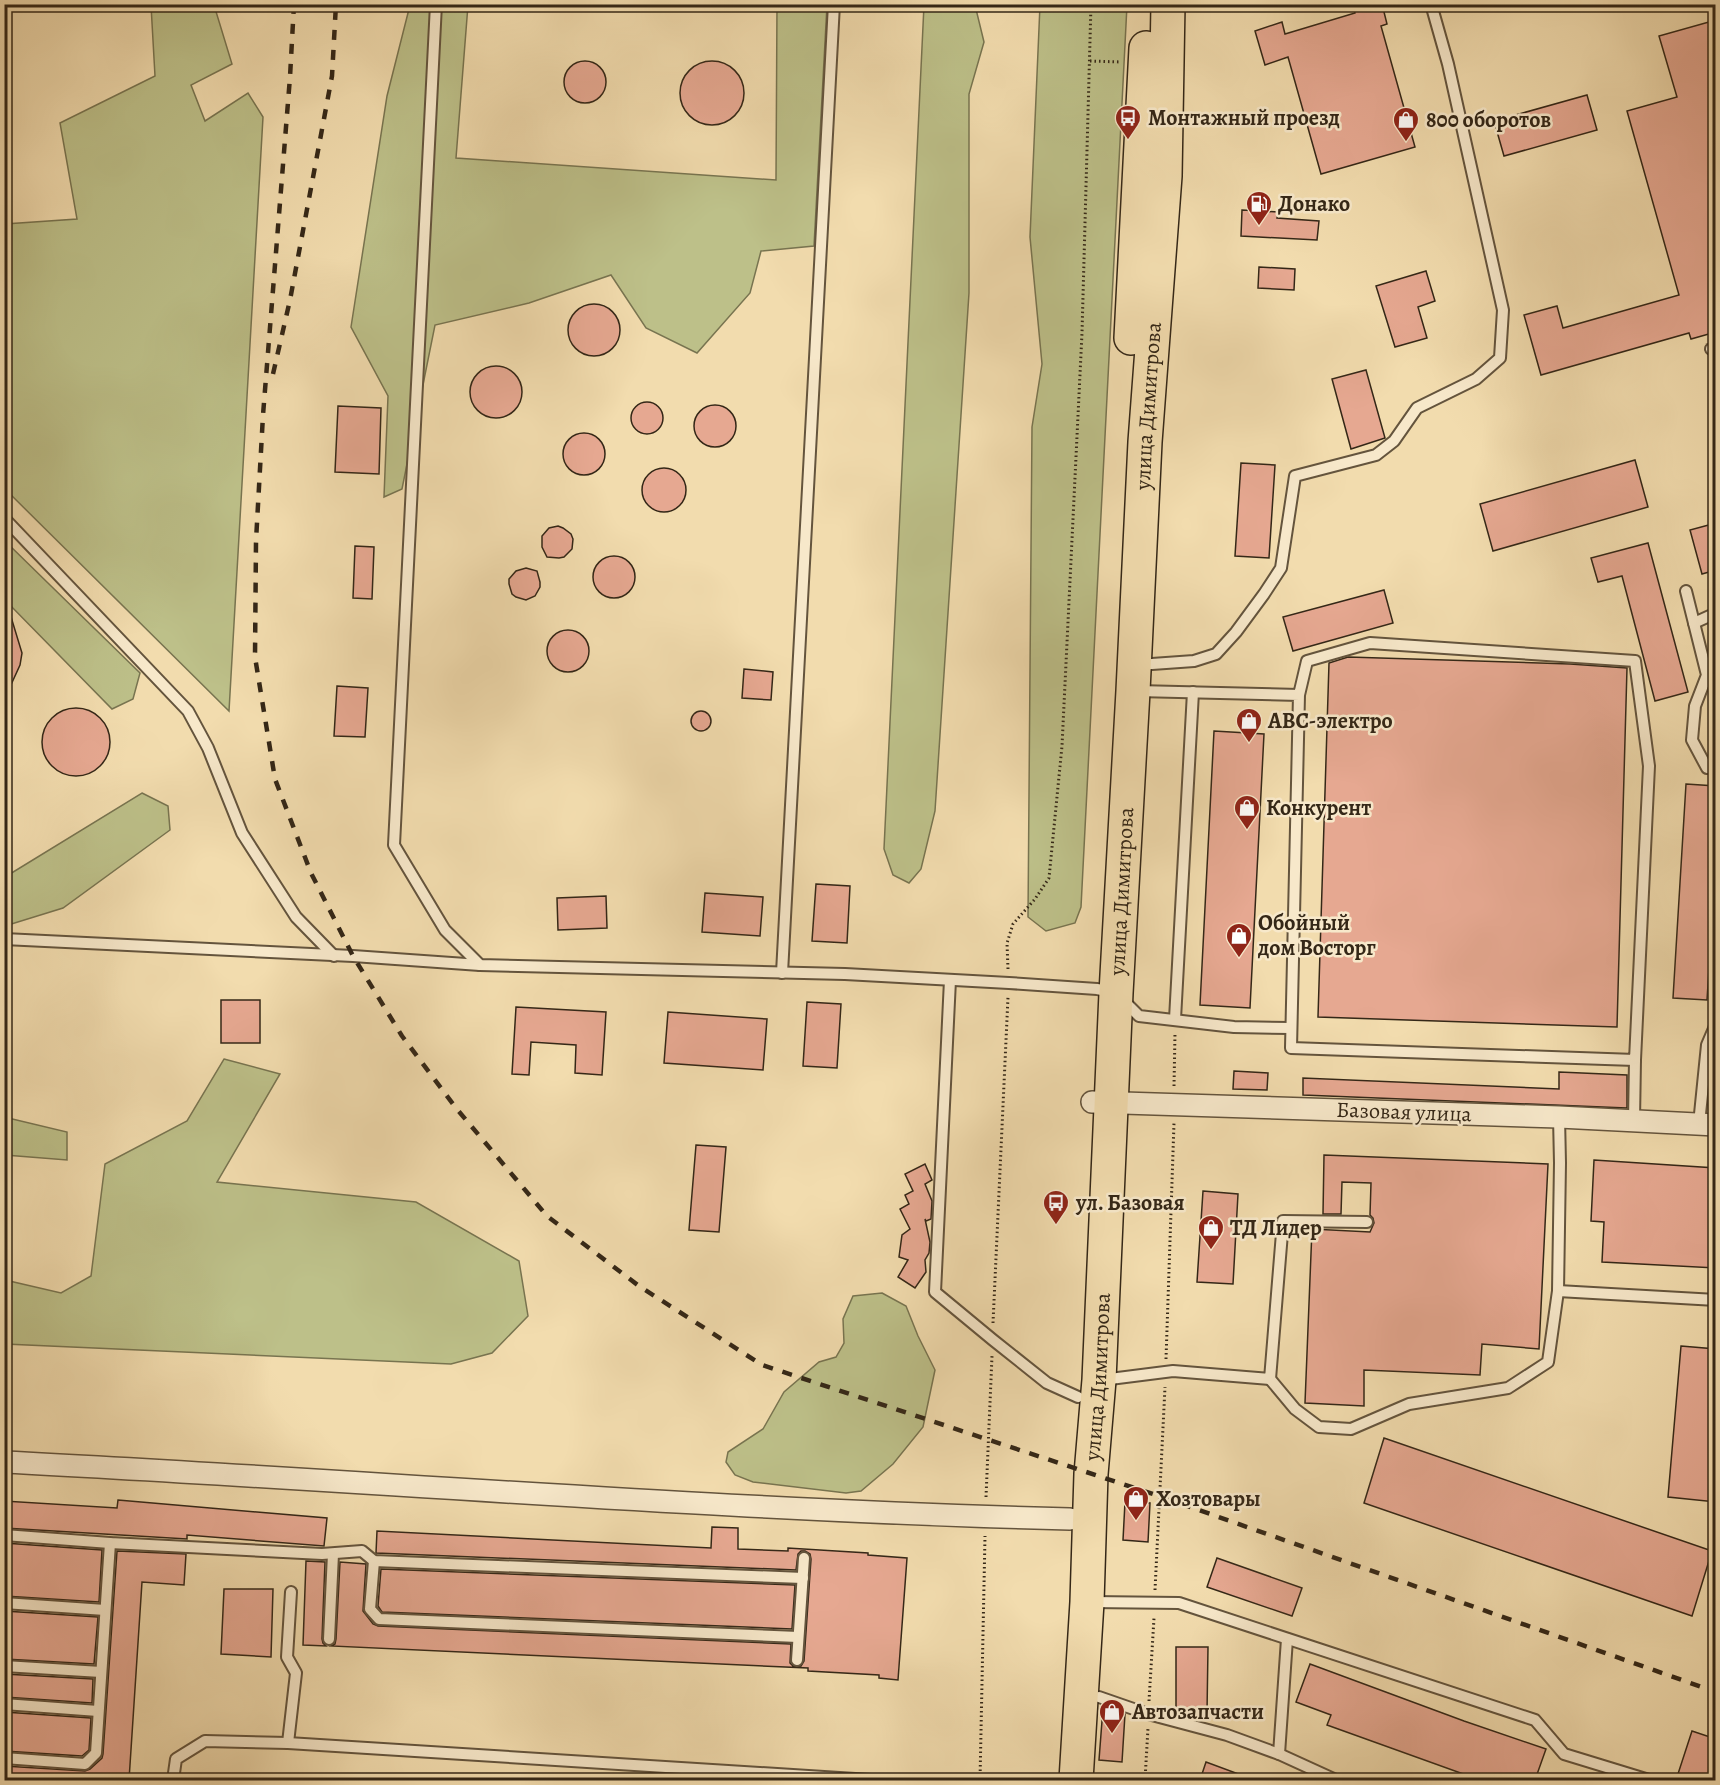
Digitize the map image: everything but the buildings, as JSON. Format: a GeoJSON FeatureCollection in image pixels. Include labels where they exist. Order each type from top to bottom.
{"type":"FeatureCollection","features":[{"type":"Feature","properties":{"kind":"main road","name":"улица Димитрова"},"geometry":{"type":"LineString","coordinates":[[1076,1780],[1087,1602],[1091,1474],[1088,1388],[1102,1101],[1114,693],[1148,4]]}},
{"type":"Feature","properties":{"kind":"main road","name":"улица Димитрова"},"geometry":{"type":"LineString","coordinates":[[1106,991],[1134,678],[1145,442],[1165,176],[1168,4]]}},
{"type":"Feature","properties":{"kind":"main road","name":"улица Димитрова"},"geometry":{"type":"LineString","coordinates":[[1055,1780],[1070,1519],[1088,1388]]}},
{"type":"Feature","properties":{"kind":"street","name":"Базовая улица"},"geometry":{"type":"LineString","coordinates":[[1102,1101],[1707,1124]]}},
{"type":"Feature","properties":{"kind":"street"},"geometry":{"type":"LineString","coordinates":[[4,1462],[819,1510],[1070,1519]]}},
{"type":"Feature","properties":{"kind":"lane"},"geometry":{"type":"LineString","coordinates":[[436,4],[394,845],[445,930],[480,965]]}},
{"type":"Feature","properties":{"kind":"lane"},"geometry":{"type":"LineString","coordinates":[[782,973],[834,4]]}},
{"type":"Feature","properties":{"kind":"lane"},"geometry":{"type":"LineString","coordinates":[[1134,678],[1216,654],[1236,632],[1281,568],[1295,476],[1376,454],[1394,441],[1417,408],[1476,380],[1500,358],[1503,310],[1448,64],[1431,4]]}},
{"type":"Feature","properties":{"kind":"lane"},"geometry":{"type":"LineString","coordinates":[[4,518],[188,711],[208,748],[242,833],[296,917],[334,956]]}},
{"type":"Feature","properties":{"kind":"lane"},"geometry":{"type":"LineString","coordinates":[[1686,591],[1707,675],[1695,706],[1692,740],[1707,768],[1716,766]]}},
{"type":"Feature","properties":{"kind":"lane"},"geometry":{"type":"LineString","coordinates":[[1694,623],[1716,613]]}},
{"type":"Feature","properties":{"kind":"lane"},"geometry":{"type":"LineString","coordinates":[[1634,1120],[1649,766],[1635,661],[1370,643],[1307,661],[1299,695],[1291,1048],[1635,1060]]}},
{"type":"Feature","properties":{"kind":"lane"},"geometry":{"type":"LineString","coordinates":[[1134,678],[1193,692],[1299,695]]}},
{"type":"Feature","properties":{"kind":"lane"},"geometry":{"type":"LineString","coordinates":[[1175,1019],[1193,692]]}},
{"type":"Feature","properties":{"kind":"lane"},"geometry":{"type":"LineString","coordinates":[[4,939],[480,965],[1009,982],[1106,991],[1139,1016],[1234,1027],[1290,1028]]}},
{"type":"Feature","properties":{"kind":"lane"},"geometry":{"type":"LineString","coordinates":[[950,980],[935,1292],[1047,1383],[1088,1388],[1173,1371],[1270,1378]]}},
{"type":"Feature","properties":{"kind":"lane"},"geometry":{"type":"LineString","coordinates":[[1707,1124],[1707,1045],[1716,1024]]}},
{"type":"Feature","properties":{"kind":"lane"},"geometry":{"type":"LineString","coordinates":[[1367,1222],[1283,1221],[1270,1378],[1295,1409],[1319,1427],[1351,1429],[1409,1404],[1508,1388],[1548,1362],[1558,1291],[1560,1162],[1558,1117]]}},
{"type":"Feature","properties":{"kind":"lane"},"geometry":{"type":"LineString","coordinates":[[1558,1291],[1716,1300]]}},
{"type":"Feature","properties":{"kind":"lane"},"geometry":{"type":"LineString","coordinates":[[4,1535],[322,1554],[362,1551],[374,1561],[803,1578]]}},
{"type":"Feature","properties":{"kind":"lane"},"geometry":{"type":"LineString","coordinates":[[4,1758],[85,1764],[96,1753],[110,1543]]}},
{"type":"Feature","properties":{"kind":"lane"},"geometry":{"type":"LineString","coordinates":[[329,1639],[333,1554]]}},
{"type":"Feature","properties":{"kind":"lane"},"geometry":{"type":"LineString","coordinates":[[797,1660],[804,1558]]}},
{"type":"Feature","properties":{"kind":"lane"},"geometry":{"type":"LineString","coordinates":[[374,1561],[370,1609],[379,1619],[798,1637]]}},
{"type":"Feature","properties":{"kind":"lane"},"geometry":{"type":"LineString","coordinates":[[288,1743],[296,1673],[287,1658],[291,1592]]}},
{"type":"Feature","properties":{"kind":"lane"},"geometry":{"type":"LineString","coordinates":[[1087,1602],[1179,1603],[1535,1720],[1564,1754],[1623,1777],[1649,1780]]}},
{"type":"Feature","properties":{"kind":"lane"},"geometry":{"type":"LineString","coordinates":[[4,1603],[105,1610]]}},
{"type":"Feature","properties":{"kind":"lane"},"geometry":{"type":"LineString","coordinates":[[1279,1754],[1287,1639]]}},
{"type":"Feature","properties":{"kind":"lane"},"geometry":{"type":"LineString","coordinates":[[4,1666],[101,1672]]}},
{"type":"Feature","properties":{"kind":"lane"},"geometry":{"type":"LineString","coordinates":[[1099,1697],[1148,1714],[1227,1735],[1279,1754],[1336,1780]]}},
{"type":"Feature","properties":{"kind":"lane"},"geometry":{"type":"LineString","coordinates":[[4,1704],[98,1711]]}},
{"type":"Feature","properties":{"kind":"lane"},"geometry":{"type":"LineString","coordinates":[[172,1780],[176,1759],[205,1741],[288,1743],[800,1778],[871,1780]]}},
{"type":"Feature","properties":{"kind":"path"},"geometry":{"type":"LineString","coordinates":[[980,1780],[985,1517],[1009,982],[1007,943],[1013,924],[1035,899],[1049,878],[1062,746],[1082,333],[1091,4]]}},
{"type":"Feature","properties":{"kind":"path"},"geometry":{"type":"LineString","coordinates":[[1090,61],[1129,63]]}},
{"type":"Feature","properties":{"kind":"path"},"geometry":{"type":"LineString","coordinates":[[1145,1780],[1166,1372],[1175,1019]]}},
{"type":"Feature","properties":{"kind":"green space"},"geometry":{"type":"Polygon","coordinates":[[[151,5],[214,5],[232,64],[191,85],[205,121],[248,93],[263,117],[229,711],[5,489],[5,224],[77,219],[60,123],[155,76],[151,5]]]}},
{"type":"Feature","properties":{"kind":"green space"},"geometry":{"type":"Polygon","coordinates":[[[410,5],[468,5],[456,158],[776,180],[777,5],[827,5],[814,246],[761,251],[750,293],[697,353],[646,328],[611,275],[529,303],[435,325],[402,489],[384,497],[388,396],[351,327],[387,96],[410,5]]]}},
{"type":"Feature","properties":{"kind":"green space"},"geometry":{"type":"Polygon","coordinates":[[[924,5],[975,5],[984,42],[969,94],[969,293],[935,811],[921,869],[909,883],[893,875],[884,849],[924,5]]]}},
{"type":"Feature","properties":{"kind":"green space"},"geometry":{"type":"Polygon","coordinates":[[[1040,5],[1127,5],[1081,907],[1075,923],[1046,931],[1028,917],[1032,427],[1042,364],[1030,237],[1040,5]]]}},
{"type":"Feature","properties":{"kind":"green space"},"geometry":{"type":"Polygon","coordinates":[[[5,541],[140,673],[133,699],[112,709],[5,600],[5,541]]]}},
{"type":"Feature","properties":{"kind":"green space"},"geometry":{"type":"Polygon","coordinates":[[[142,793],[168,806],[170,830],[63,908],[5,926],[5,877],[142,793]]]}},
{"type":"Feature","properties":{"kind":"green space"},"geometry":{"type":"Polygon","coordinates":[[[224,1059],[280,1074],[217,1182],[416,1202],[519,1261],[528,1316],[492,1353],[451,1364],[5,1344],[5,1280],[61,1293],[91,1276],[105,1164],[187,1121],[224,1059]]]}},
{"type":"Feature","properties":{"kind":"green space"},"geometry":{"type":"Polygon","coordinates":[[[4,1117],[67,1132],[67,1160],[5,1155],[4,1117]]]}},
{"type":"Feature","properties":{"kind":"green space"},"geometry":{"type":"Polygon","coordinates":[[[882,1293],[906,1306],[935,1370],[923,1427],[893,1464],[861,1491],[846,1493],[753,1482],[735,1475],[726,1462],[728,1452],[763,1429],[784,1392],[819,1362],[836,1357],[844,1343],[843,1319],[853,1296],[882,1293]]]}},
{"type":"Feature","properties":{"kind":"railway"},"geometry":{"type":"LineString","coordinates":[[294,4],[263,415],[256,541],[255,657],[275,779],[311,873],[353,956],[402,1036],[456,1108],[547,1216],[639,1286],[762,1365],[1159,1496],[1716,1692]]}},
{"type":"Feature","properties":{"kind":"railway"},"geometry":{"type":"LineString","coordinates":[[273,374],[290,300],[332,76],[336,4]]}},
{"type":"Feature","properties":{"kind":"place","name":"Монтажный проезд"},"geometry":{"type":"Point","coordinates":[1128,141]}},
{"type":"Feature","properties":{"kind":"place","name":"800 оборотов"},"geometry":{"type":"Point","coordinates":[1406,143]}},
{"type":"Feature","properties":{"kind":"place","name":"Донако"},"geometry":{"type":"Point","coordinates":[1259,227]}},
{"type":"Feature","properties":{"kind":"place","name":"АВС-электро"},"geometry":{"type":"Point","coordinates":[1249,744]}},
{"type":"Feature","properties":{"kind":"place","name":"Конкурент"},"geometry":{"type":"Point","coordinates":[1247,831]}},
{"type":"Feature","properties":{"kind":"place","name":"Обойный дом Восторг"},"geometry":{"type":"Point","coordinates":[1239,959]}},
{"type":"Feature","properties":{"kind":"place","name":"ул. Базовая"},"geometry":{"type":"Point","coordinates":[1056,1226]}},
{"type":"Feature","properties":{"kind":"place","name":"ТД Лидер"},"geometry":{"type":"Point","coordinates":[1211,1251]}},
{"type":"Feature","properties":{"kind":"place","name":"Хозтовары"},"geometry":{"type":"Point","coordinates":[1136,1522]}},
{"type":"Feature","properties":{"kind":"place","name":"Автозапчасти"},"geometry":{"type":"Point","coordinates":[1112,1735]}}]}
